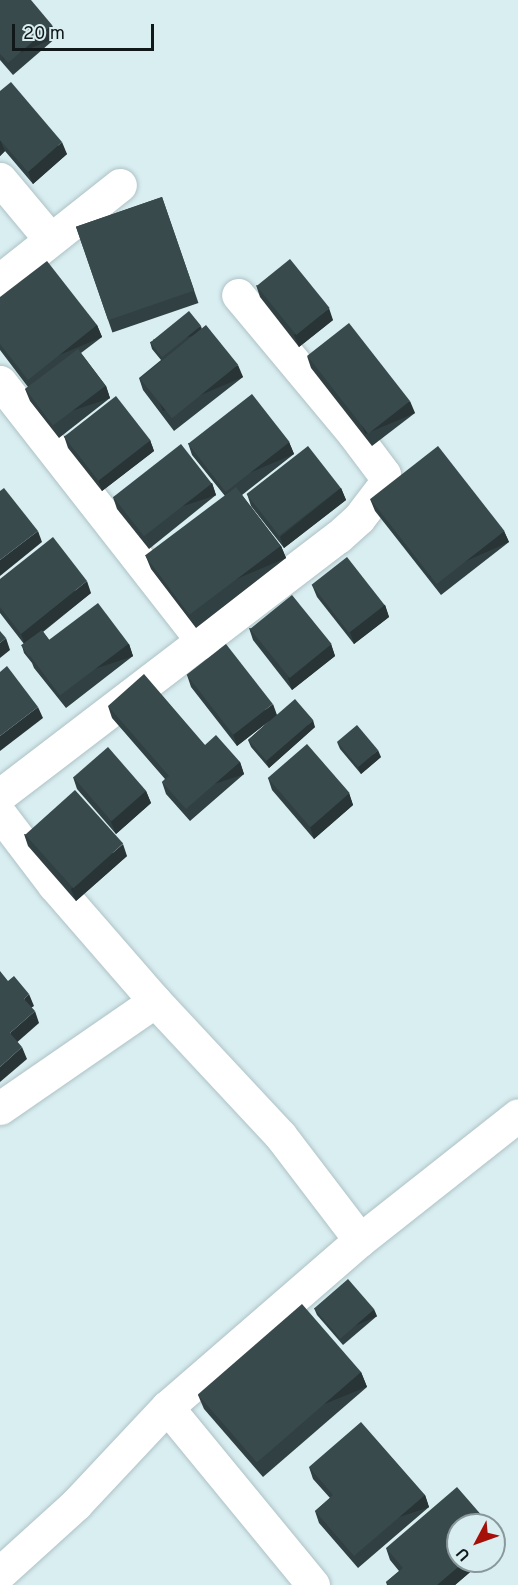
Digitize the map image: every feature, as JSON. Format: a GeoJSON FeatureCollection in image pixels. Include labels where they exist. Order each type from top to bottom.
{"type":"FeatureCollection","features":[{"type":"Feature","properties":{"kind":"street"},"geometry":{"type":"LineString","coordinates":[[0,179],[50,239]]}},
{"type":"Feature","properties":{"kind":"street"},"geometry":{"type":"LineString","coordinates":[[0,280],[120,185]]}},
{"type":"Feature","properties":{"kind":"street"},"geometry":{"type":"LineString","coordinates":[[0,795],[338,537],[359,518],[385,484],[384,474],[354,434],[238,295]]}},
{"type":"Feature","properties":{"kind":"street"},"geometry":{"type":"LineString","coordinates":[[0,382],[203,642]]}},
{"type":"Feature","properties":{"kind":"street"},"geometry":{"type":"LineString","coordinates":[[0,814],[54,885],[155,1001],[280,1135],[360,1240]]}},
{"type":"Feature","properties":{"kind":"street"},"geometry":{"type":"LineString","coordinates":[[0,1108],[155,1001]]}},
{"type":"Feature","properties":{"kind":"street"},"geometry":{"type":"LineString","coordinates":[[0,1573],[76,1504],[167,1407],[360,1240],[518,1116]]}},
{"type":"Feature","properties":{"kind":"street"},"geometry":{"type":"LineString","coordinates":[[167,1407],[313,1585]]}},
{"type":"Feature","properties":{"kind":"building"},"geometry":{"type":"Polygon","coordinates":[[[0,0],[31,0],[52,25],[8,63],[0,54],[0,0]]]}},
{"type":"Feature","properties":{"kind":"building"},"geometry":{"type":"Polygon","coordinates":[[[11,82],[62,142],[28,172],[0,140],[0,91],[11,82]]]}},
{"type":"Feature","properties":{"kind":"building"},"geometry":{"type":"Polygon","coordinates":[[[162,197],[194,291],[108,320],[76,227],[162,197]]]}},
{"type":"Feature","properties":{"kind":"building"},"geometry":{"type":"Polygon","coordinates":[[[290,259],[330,308],[296,335],[257,286],[290,259]]]}},
{"type":"Feature","properties":{"kind":"building"},"geometry":{"type":"Polygon","coordinates":[[[47,261],[97,325],[28,380],[0,344],[0,297],[47,261]]]}},
{"type":"Feature","properties":{"kind":"building"},"geometry":{"type":"Polygon","coordinates":[[[189,311],[201,326],[162,357],[150,342],[189,311]]]}},
{"type":"Feature","properties":{"kind":"building"},"geometry":{"type":"Polygon","coordinates":[[[349,323],[410,401],[368,434],[307,356],[349,323]]]}},
{"type":"Feature","properties":{"kind":"building"},"geometry":{"type":"Polygon","coordinates":[[[206,325],[238,365],[172,418],[140,378],[206,325]]]}},
{"type":"Feature","properties":{"kind":"building"},"geometry":{"type":"Polygon","coordinates":[[[78,349],[106,386],[53,425],[25,389],[78,349]]]}},
{"type":"Feature","properties":{"kind":"building"},"geometry":{"type":"Polygon","coordinates":[[[252,394],[290,442],[226,492],[188,444],[252,394]]]}},
{"type":"Feature","properties":{"kind":"building"},"geometry":{"type":"Polygon","coordinates":[[[116,396],[150,440],[98,481],[64,437],[116,396]]]}},
{"type":"Feature","properties":{"kind":"building"},"geometry":{"type":"Polygon","coordinates":[[[181,444],[212,483],[144,536],[113,497],[181,444]]]}},
{"type":"Feature","properties":{"kind":"building"},"geometry":{"type":"Polygon","coordinates":[[[308,446],[341,488],[279,536],[247,494],[308,446]]]}},
{"type":"Feature","properties":{"kind":"building"},"geometry":{"type":"Polygon","coordinates":[[[438,446],[504,531],[437,584],[370,499],[438,446]]]}},
{"type":"Feature","properties":{"kind":"building"},"geometry":{"type":"Polygon","coordinates":[[[236,487],[281,546],[189,615],[145,556],[236,487]]]}},
{"type":"Feature","properties":{"kind":"building"},"geometry":{"type":"Polygon","coordinates":[[[4,488],[38,531],[0,560],[0,491],[4,488]]]}},
{"type":"Feature","properties":{"kind":"building"},"geometry":{"type":"Polygon","coordinates":[[[53,537],[87,581],[21,634],[0,607],[0,579],[53,537]]]}},
{"type":"Feature","properties":{"kind":"building"},"geometry":{"type":"Polygon","coordinates":[[[347,557],[385,605],[349,633],[312,585],[347,557]]]}},
{"type":"Feature","properties":{"kind":"building"},"geometry":{"type":"Polygon","coordinates":[[[292,595],[332,644],[290,678],[250,629],[292,595]]]}},
{"type":"Feature","properties":{"kind":"building"},"geometry":{"type":"Polygon","coordinates":[[[98,603],[129,644],[60,695],[29,655],[98,603]]]}},
{"type":"Feature","properties":{"kind":"building"},"geometry":{"type":"Polygon","coordinates":[[[42,630],[50,641],[29,657],[21,645],[42,630]]]}},
{"type":"Feature","properties":{"kind":"building"},"geometry":{"type":"Polygon","coordinates":[[[0,631],[6,638],[0,643],[0,631]]]}},
{"type":"Feature","properties":{"kind":"building"},"geometry":{"type":"Polygon","coordinates":[[[226,644],[273,704],[233,735],[187,675],[226,644]]]}},
{"type":"Feature","properties":{"kind":"building"},"geometry":{"type":"Polygon","coordinates":[[[7,666],[38,707],[0,736],[0,672],[7,666]]]}},
{"type":"Feature","properties":{"kind":"building"},"geometry":{"type":"Polygon","coordinates":[[[144,674],[205,745],[216,735],[240,762],[186,809],[162,782],[169,776],[108,706],[144,674]]]}},
{"type":"Feature","properties":{"kind":"building"},"geometry":{"type":"Polygon","coordinates":[[[295,699],[313,720],[267,761],[248,740],[295,699]]]}},
{"type":"Feature","properties":{"kind":"building"},"geometry":{"type":"Polygon","coordinates":[[[357,725],[378,750],[358,767],[337,742],[357,725]]]}},
{"type":"Feature","properties":{"kind":"building"},"geometry":{"type":"Polygon","coordinates":[[[307,744],[350,793],[310,827],[268,778],[307,744]]]}},
{"type":"Feature","properties":{"kind":"building"},"geometry":{"type":"Polygon","coordinates":[[[108,747],[146,791],[111,821],[73,777],[108,747]]]}},
{"type":"Feature","properties":{"kind":"building"},"geometry":{"type":"Polygon","coordinates":[[[75,790],[123,844],[73,888],[25,835],[75,790]]]}},
{"type":"Feature","properties":{"kind":"building"},"geometry":{"type":"Polygon","coordinates":[[[0,971],[8,981],[14,976],[29,994],[24,999],[35,1011],[10,1033],[22,1047],[0,1067],[0,971]]]}},
{"type":"Feature","properties":{"kind":"building"},"geometry":{"type":"Polygon","coordinates":[[[348,1279],[374,1309],[340,1339],[314,1309],[348,1279]]]}},
{"type":"Feature","properties":{"kind":"building"},"geometry":{"type":"Polygon","coordinates":[[[302,1304],[361,1372],[257,1462],[198,1395],[302,1304]]]}},
{"type":"Feature","properties":{"kind":"building"},"geometry":{"type":"Polygon","coordinates":[[[361,1422],[425,1495],[354,1556],[315,1511],[333,1495],[309,1467],[361,1422]]]}},
{"type":"Feature","properties":{"kind":"building"},"geometry":{"type":"Polygon","coordinates":[[[457,1487],[480,1513],[446,1513],[446,1573],[451,1573],[437,1585],[389,1585],[386,1582],[403,1568],[386,1548],[457,1487]]]}}]}
